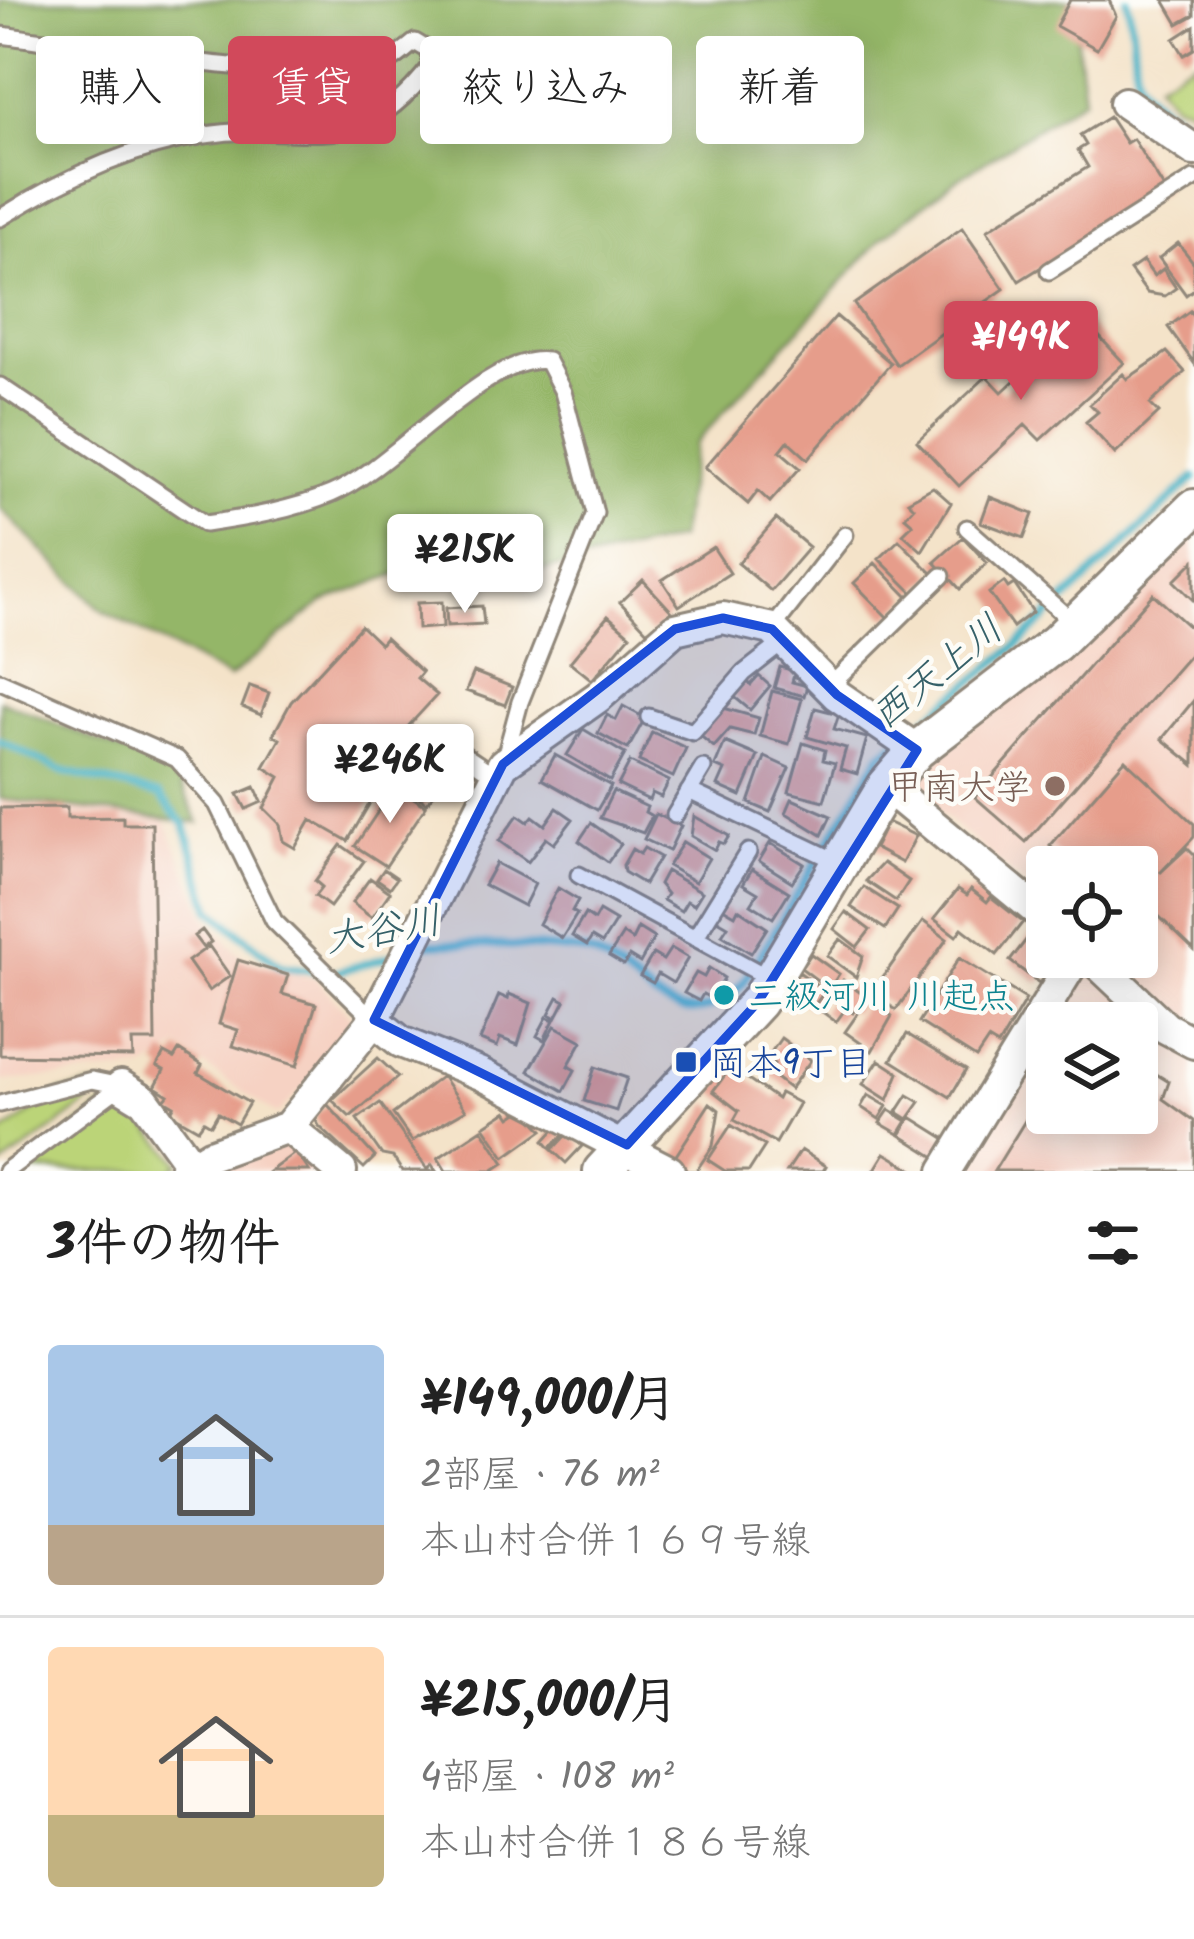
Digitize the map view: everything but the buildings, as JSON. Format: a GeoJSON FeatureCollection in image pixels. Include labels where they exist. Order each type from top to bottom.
{"type":"FeatureCollection","features":[{"type":"Feature","properties":{"kind":"street"},"geometry":{"type":"LineString","coordinates":[[1125,103],[1194,150]]}},
{"type":"Feature","properties":{"kind":"street"},"geometry":{"type":"LineString","coordinates":[[614,1158],[758,1002],[760,974],[828,858],[886,786],[907,743],[1194,508]]}},
{"type":"Feature","properties":{"kind":"street"},"geometry":{"type":"LineString","coordinates":[[121,1086],[144,1100],[188,1168],[288,1126],[374,1020],[500,770],[598,697],[675,629],[723,618],[778,635],[829,687],[907,743]]}},
{"type":"Feature","properties":{"kind":"street"},"geometry":{"type":"LineString","coordinates":[[886,786],[1026,902]]}},
{"type":"Feature","properties":{"kind":"street"},"geometry":{"type":"LineString","coordinates":[[945,1171],[1063,978]]}},
{"type":"Feature","properties":{"kind":"street"},"geometry":{"type":"LineString","coordinates":[[1113,978],[1166,1028],[1194,1043]]}},
{"type":"Feature","properties":{"kind":"street"},"geometry":{"type":"LineString","coordinates":[[374,1020],[401,1042],[482,1074],[614,1158],[669,1171]]}},
{"type":"Feature","properties":{"kind":"street"},"geometry":{"type":"LineString","coordinates":[[288,1126],[341,1171]]}},
{"type":"Feature","properties":{"kind":"lane"},"geometry":{"type":"LineString","coordinates":[[0,34],[270,71],[336,69],[392,60],[415,42],[430,51],[430,66],[407,97],[342,134],[272,129],[203,135],[56,183],[0,218]]}},
{"type":"Feature","properties":{"kind":"lane"},"geometry":{"type":"LineString","coordinates":[[1049,271],[1194,179]]}},
{"type":"Feature","properties":{"kind":"lane"},"geometry":{"type":"LineString","coordinates":[[0,386],[206,524],[333,494],[412,442],[509,365],[529,358],[547,361],[562,392],[595,514],[520,702],[500,770],[454,748],[420,755],[401,772]]}},
{"type":"Feature","properties":{"kind":"lane"},"geometry":{"type":"LineString","coordinates":[[968,528],[1064,615]]}},
{"type":"Feature","properties":{"kind":"lane"},"geometry":{"type":"LineString","coordinates":[[649,717],[693,732],[778,635],[844,535]]}},
{"type":"Feature","properties":{"kind":"lane"},"geometry":{"type":"LineString","coordinates":[[829,687],[942,576]]}},
{"type":"Feature","properties":{"kind":"lane"},"geometry":{"type":"LineString","coordinates":[[0,680],[177,759],[200,779],[274,921],[374,1020]]}},
{"type":"Feature","properties":{"kind":"lane"},"geometry":{"type":"LineString","coordinates":[[675,815],[703,768]]}},
{"type":"Feature","properties":{"kind":"lane"},"geometry":{"type":"LineString","coordinates":[[689,791],[828,858]]}},
{"type":"Feature","properties":{"kind":"lane"},"geometry":{"type":"LineString","coordinates":[[695,938],[748,852]]}},
{"type":"Feature","properties":{"kind":"lane"},"geometry":{"type":"LineString","coordinates":[[579,875],[760,974]]}},
{"type":"Feature","properties":{"kind":"lane"},"geometry":{"type":"LineString","coordinates":[[0,1104],[92,1080],[121,1086]]}},
{"type":"Feature","properties":{"kind":"lane"},"geometry":{"type":"LineString","coordinates":[[6,1171],[121,1086]]}},
{"type":"Feature","properties":{"kind":"highlighted area"},"geometry":{"type":"Polygon","coordinates":[[[723,618],[772,629],[837,695],[917,750],[758,1002],[627,1145],[374,1020],[503,764],[675,629],[723,618]]]}},
{"type":"Feature","properties":{"kind":"shaded area","name":"甲南大学"},"geometry":{"type":"Polygon","coordinates":[[[1194,530],[1194,1032],[1132,978],[1158,978],[1158,846],[1026,846],[1026,885],[917,793],[915,779],[1194,530]]]}},
{"type":"Feature","properties":{"kind":"shaded area"},"geometry":{"type":"Polygon","coordinates":[[[0,775],[161,811],[208,921],[241,956],[316,979],[360,1027],[277,1115],[179,1048],[144,1070],[0,1081],[0,775]]]}},
{"type":"Feature","properties":{"kind":"shaded area"},"geometry":{"type":"Polygon","coordinates":[[[1077,978],[1104,978],[1130,1002],[1062,1002],[1077,978]]]}},
{"type":"Feature","properties":{"kind":"shaded area"},"geometry":{"type":"Polygon","coordinates":[[[1158,1027],[1194,1060],[1194,1171],[955,1171],[1026,1059],[1026,1134],[1158,1134],[1158,1027]]]}},
{"type":"Feature","properties":{"kind":"shaded area"},"geometry":{"type":"Polygon","coordinates":[[[288,1137],[326,1171],[204,1171],[288,1137]]]}},
{"type":"Feature","properties":{"kind":"green space"},"geometry":{"type":"Polygon","coordinates":[[[0,0],[1072,0],[1084,98],[953,182],[881,239],[695,444],[679,539],[537,572],[420,565],[323,602],[229,678],[102,610],[0,508],[0,0]]]}},
{"type":"Feature","properties":{"kind":"green space"},"geometry":{"type":"Polygon","coordinates":[[[1194,60],[1194,109],[1173,103],[1157,83],[1194,60]]]}},
{"type":"Feature","properties":{"kind":"green space"},"geometry":{"type":"Polygon","coordinates":[[[0,700],[175,773],[199,823],[0,799],[0,700]]]}},
{"type":"Feature","properties":{"kind":"green space"},"geometry":{"type":"Polygon","coordinates":[[[93,1086],[106,1090],[2,1166],[0,1135],[60,1092],[93,1086]]]}},
{"type":"Feature","properties":{"kind":"green space"},"geometry":{"type":"Polygon","coordinates":[[[119,1094],[180,1163],[170,1171],[16,1171],[119,1094]]]}},
{"type":"Feature","properties":{"kind":"waterway"},"geometry":{"type":"LineString","coordinates":[[1127,0],[1142,86],[1194,126]]}},
{"type":"Feature","properties":{"kind":"waterway","name":"西天上川"},"geometry":{"type":"LineString","coordinates":[[906,735],[1019,644],[1194,478]]}},
{"type":"Feature","properties":{"kind":"waterway","name":"大谷川"},"geometry":{"type":"LineString","coordinates":[[0,741],[62,771],[159,795],[185,825],[211,910],[280,966],[318,971]]}},
{"type":"Feature","properties":{"kind":"waterway"},"geometry":{"type":"LineString","coordinates":[[424,945],[592,954],[666,1004],[702,1010],[722,1001],[744,982],[881,755],[894,744]]}},
{"type":"Feature","properties":{"kind":"waterway","name":"大谷川"},"geometry":{"type":"LineString","coordinates":[[333,973],[398,954]]}},
{"type":"Feature","properties":{"kind":"place","name":"甲南大学"},"geometry":{"type":"Point","coordinates":[1055,786]}},
{"type":"Feature","properties":{"kind":"place","name":"二級河川 川起点"},"geometry":{"type":"Point","coordinates":[724,995]}},
{"type":"Feature","properties":{"kind":"place","name":"岡本9丁目"},"geometry":{"type":"Point","coordinates":[686,1062]}}]}
